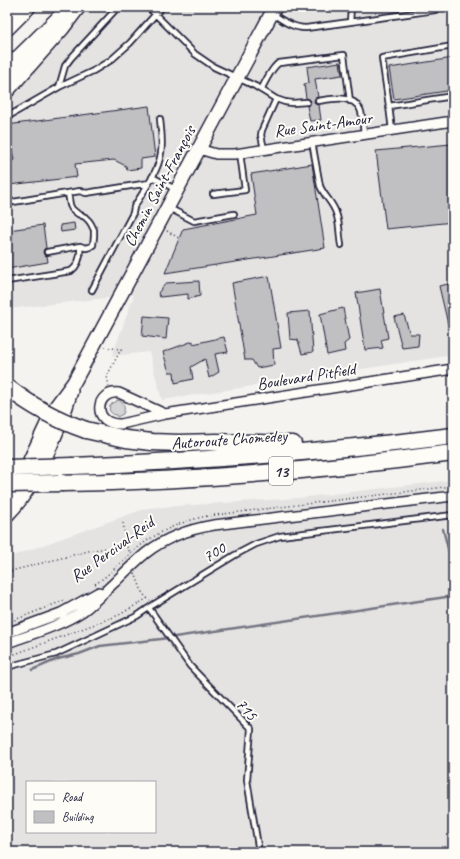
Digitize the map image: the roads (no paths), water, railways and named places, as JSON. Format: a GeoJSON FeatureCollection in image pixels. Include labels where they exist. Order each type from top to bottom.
{"type":"FeatureCollection","features":[{"type":"Feature","properties":{"kind":"highway"},"geometry":{"type":"LineString","coordinates":[[7,27],[26,7]]}},
{"type":"Feature","properties":{"kind":"highway"},"geometry":{"type":"LineString","coordinates":[[7,89],[61,28],[77,7]]}},
{"type":"Feature","properties":{"kind":"highway"},"geometry":{"type":"LineString","coordinates":[[7,387],[48,414],[69,424],[86,430],[126,439],[179,443],[216,442],[368,446]]}},
{"type":"Feature","properties":{"kind":"highway","name":"Autoroute Chomedey"},"geometry":{"type":"LineString","coordinates":[[7,468],[139,464],[207,460],[310,452],[453,436]]}},
{"type":"Feature","properties":{"kind":"highway","name":"13"},"geometry":{"type":"LineString","coordinates":[[7,484],[137,481],[225,476],[357,464],[453,453]]}},
{"type":"Feature","properties":{"kind":"street"},"geometry":{"type":"LineString","coordinates":[[7,68],[69,7]]}},
{"type":"Feature","properties":{"kind":"street","name":"Chemin Saint-François"},"geometry":{"type":"LineString","coordinates":[[7,497],[24,473],[54,409],[74,382],[273,10]]}},
{"type":"Feature","properties":{"kind":"street","name":"Rue Saint-Amour"},"geometry":{"type":"LineString","coordinates":[[199,149],[216,154],[240,153],[453,122]]}},
{"type":"Feature","properties":{"kind":"street","name":"Boulevard Pitfield"},"geometry":{"type":"LineString","coordinates":[[165,414],[126,396],[115,393],[111,393],[104,398],[100,406],[100,411],[107,421],[121,424],[165,414],[453,369]]}},
{"type":"Feature","properties":{"kind":"street","name":"Chemin Saint-François"},"geometry":{"type":"LineString","coordinates":[[7,515],[21,500],[37,473],[64,414],[74,382]]}},
{"type":"Feature","properties":{"kind":"street","name":"Rue Percival-Reid"},"geometry":{"type":"LineString","coordinates":[[7,643],[75,616],[93,603],[151,550],[171,538],[185,532],[206,526],[453,496]]}},
{"type":"Feature","properties":{"kind":"street","name":"Rue Percival-Reid"},"geometry":{"type":"LineString","coordinates":[[7,633],[61,613],[116,582]]}},
{"type":"Feature","properties":{"kind":"lane"},"geometry":{"type":"LineString","coordinates":[[59,87],[65,66],[118,7]]}},
{"type":"Feature","properties":{"kind":"lane"},"geometry":{"type":"LineString","coordinates":[[148,7],[195,54],[214,67],[276,99],[292,103],[307,102]]}},
{"type":"Feature","properties":{"kind":"lane"},"geometry":{"type":"LineString","coordinates":[[7,117],[59,87],[94,71],[111,60],[130,43],[162,7]]}},
{"type":"Feature","properties":{"kind":"lane"},"geometry":{"type":"LineString","coordinates":[[350,22],[351,7]]}},
{"type":"Feature","properties":{"kind":"lane"},"geometry":{"type":"LineString","coordinates":[[273,10],[293,26],[306,28],[435,10],[435,7]]}},
{"type":"Feature","properties":{"kind":"lane"},"geometry":{"type":"LineString","coordinates":[[392,130],[382,58],[453,46]]}},
{"type":"Feature","properties":{"kind":"lane"},"geometry":{"type":"LineString","coordinates":[[261,90],[276,65],[344,55],[350,101]]}},
{"type":"Feature","properties":{"kind":"lane"},"geometry":{"type":"LineString","coordinates":[[389,106],[453,96]]}},
{"type":"Feature","properties":{"kind":"lane"},"geometry":{"type":"LineString","coordinates":[[264,149],[261,134],[276,99]]}},
{"type":"Feature","properties":{"kind":"lane"},"geometry":{"type":"LineString","coordinates":[[318,100],[344,99],[356,104],[360,109],[364,135]]}},
{"type":"Feature","properties":{"kind":"lane"},"geometry":{"type":"LineString","coordinates":[[92,290],[134,207],[149,183],[159,162],[162,138],[160,119]]}},
{"type":"Feature","properties":{"kind":"lane"},"geometry":{"type":"LineString","coordinates":[[312,142],[320,186],[333,206],[336,214],[340,245]]}},
{"type":"Feature","properties":{"kind":"lane"},"geometry":{"type":"LineString","coordinates":[[213,194],[246,190],[240,153]]}},
{"type":"Feature","properties":{"kind":"lane"},"geometry":{"type":"LineString","coordinates":[[152,176],[177,190]]}},
{"type":"Feature","properties":{"kind":"lane"},"geometry":{"type":"LineString","coordinates":[[7,202],[80,191],[86,193],[149,183]]}},
{"type":"Feature","properties":{"kind":"lane"},"geometry":{"type":"LineString","coordinates":[[47,252],[80,246],[86,248],[93,244],[94,230],[85,217],[74,212],[70,205],[68,193]]}},
{"type":"Feature","properties":{"kind":"lane"},"geometry":{"type":"LineString","coordinates":[[168,207],[194,221],[234,214]]}},
{"type":"Feature","properties":{"kind":"lane"},"geometry":{"type":"LineString","coordinates":[[7,281],[71,271],[75,268],[80,257],[80,246]]}},
{"type":"Feature","properties":{"kind":"lane","name":"700"},"geometry":{"type":"LineString","coordinates":[[7,667],[56,654],[137,616],[235,555],[256,544],[280,536],[453,515]]}},
{"type":"Feature","properties":{"kind":"lane","name":"715"},"geometry":{"type":"LineString","coordinates":[[151,606],[190,666],[251,729],[247,780],[259,852]]}},
{"type":"Feature","properties":{"kind":"waterway"},"geometry":{"type":"LineString","coordinates":[[443,529],[453,568]]}},
{"type":"Feature","properties":{"kind":"waterway"},"geometry":{"type":"LineString","coordinates":[[32,670],[58,659],[79,654],[100,646],[161,639],[453,596]]}}]}
